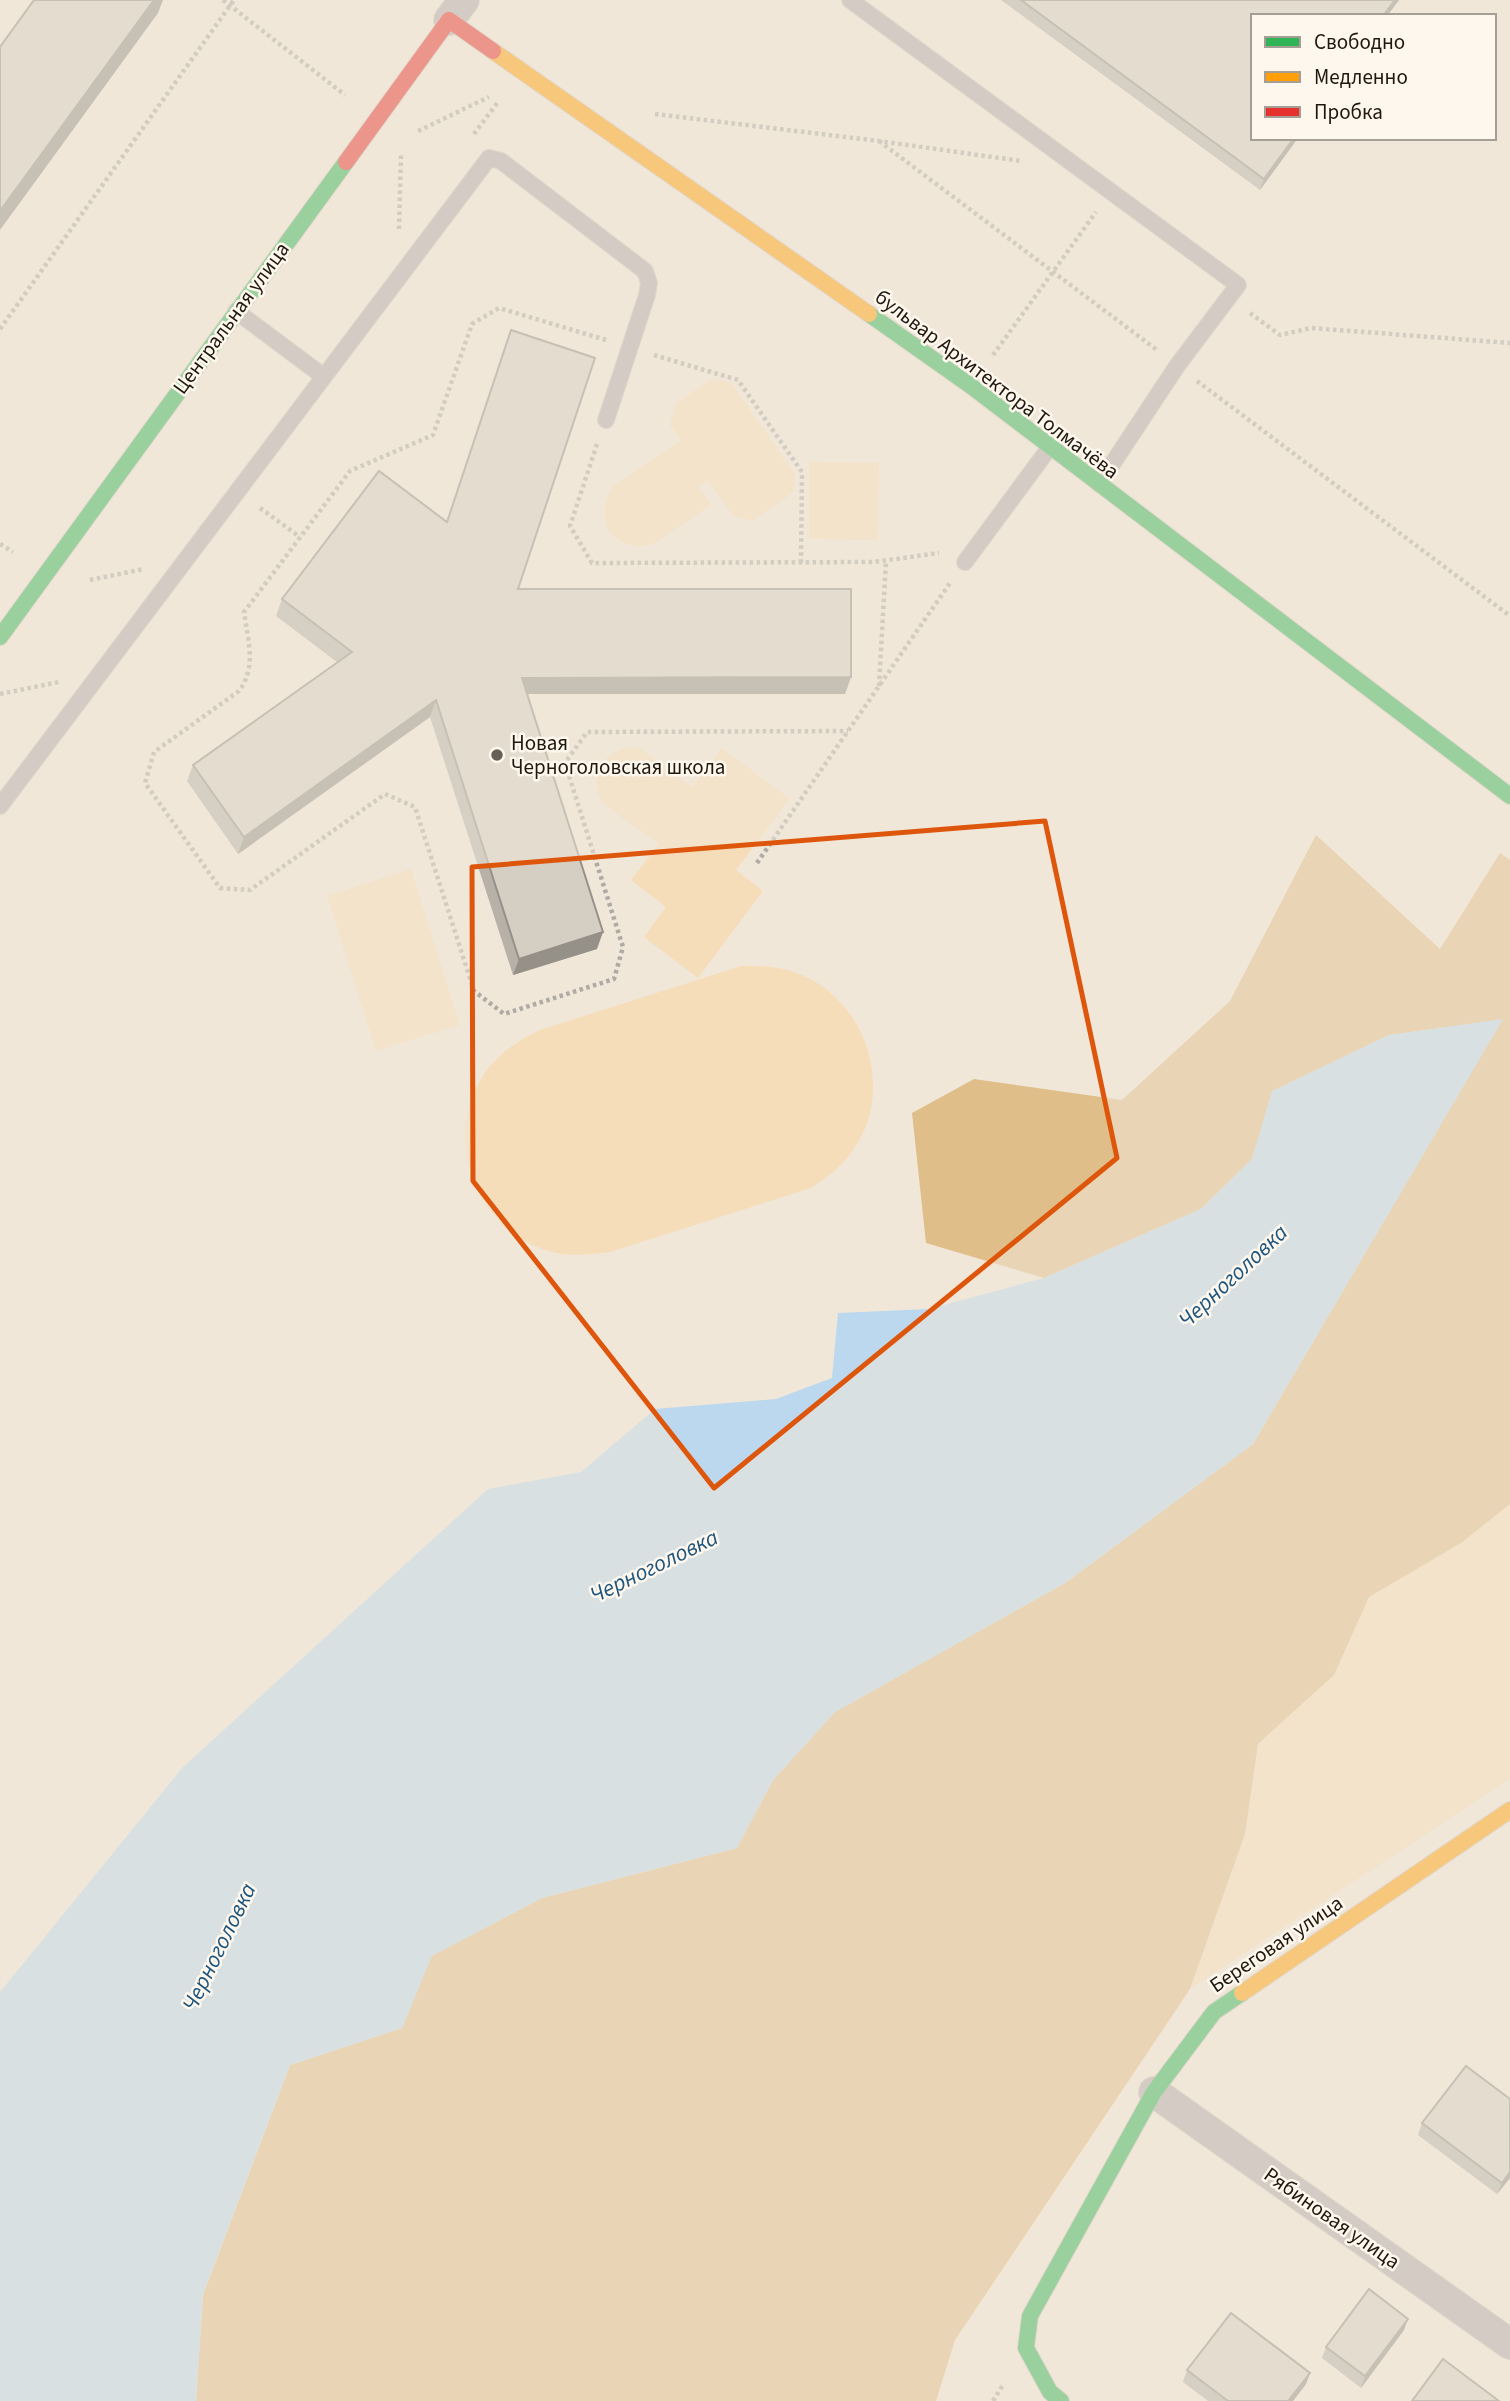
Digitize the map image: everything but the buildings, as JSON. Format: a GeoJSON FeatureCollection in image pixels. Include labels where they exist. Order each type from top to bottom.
{"type":"FeatureCollection","features":[{"type":"Feature","properties":{"kind":"street","name":"Центральная улица"},"geometry":{"type":"LineString","coordinates":[[3,628],[456,10]]}},
{"type":"Feature","properties":{"kind":"street","name":"бульвар Архитектора Толмачёва"},"geometry":{"type":"LineString","coordinates":[[456,10],[618,137],[971,386],[1510,796]]}},
{"type":"Feature","properties":{"kind":"street","name":"Береговая улица"},"geometry":{"type":"LineString","coordinates":[[1061,2401],[1050,2392],[1026,2348],[1030,2316],[1154,2092],[1214,2012],[1510,1810]]}},
{"type":"Feature","properties":{"kind":"street","name":"Рябиновая улица"},"geometry":{"type":"LineString","coordinates":[[1154,2092],[1510,2344]]}},
{"type":"Feature","properties":{"kind":"lane"},"geometry":{"type":"LineString","coordinates":[[850,0],[1238,285],[1177,366],[1099,484]]}},
{"type":"Feature","properties":{"kind":"lane"},"geometry":{"type":"LineString","coordinates":[[0,806],[489,158],[501,161],[645,271],[649,283],[648,295],[606,420]]}},
{"type":"Feature","properties":{"kind":"lane"},"geometry":{"type":"LineString","coordinates":[[236,311],[323,376]]}},
{"type":"Feature","properties":{"kind":"lane"},"geometry":{"type":"LineString","coordinates":[[970,555],[1050,447]]}},
{"type":"Feature","properties":{"kind":"path"},"geometry":{"type":"LineString","coordinates":[[223,0],[232,3],[345,95]]}},
{"type":"Feature","properties":{"kind":"path"},"geometry":{"type":"LineString","coordinates":[[0,329],[232,3]]}},
{"type":"Feature","properties":{"kind":"path"},"geometry":{"type":"LineString","coordinates":[[414,133],[497,93]]}},
{"type":"Feature","properties":{"kind":"path"},"geometry":{"type":"LineString","coordinates":[[650,114],[879,141],[1027,162]]}},
{"type":"Feature","properties":{"kind":"path"},"geometry":{"type":"LineString","coordinates":[[399,234],[401,152]]}},
{"type":"Feature","properties":{"kind":"path"},"geometry":{"type":"LineString","coordinates":[[971,386],[1111,191]]}},
{"type":"Feature","properties":{"kind":"path"},"geometry":{"type":"LineString","coordinates":[[1228,298],[1280,335],[1311,328],[1510,343]]}},
{"type":"Feature","properties":{"kind":"path"},"geometry":{"type":"LineString","coordinates":[[801,563],[802,472],[738,380],[499,308],[472,324],[433,435],[350,471],[244,612],[251,662],[247,680],[239,691],[154,752],[145,783],[220,888],[250,890],[385,794],[415,807],[474,991],[504,1014],[614,979],[622,947],[565,763],[587,732],[848,732]]}},
{"type":"Feature","properties":{"kind":"path"},"geometry":{"type":"LineString","coordinates":[[606,420],[570,526],[592,563],[801,563],[970,555]]}},
{"type":"Feature","properties":{"kind":"path"},"geometry":{"type":"LineString","coordinates":[[270,515],[300,537]]}},
{"type":"Feature","properties":{"kind":"path"},"geometry":{"type":"LineString","coordinates":[[757,863],[970,555]]}},
{"type":"Feature","properties":{"kind":"path"},"geometry":{"type":"LineString","coordinates":[[879,686],[886,561]]}},
{"type":"Feature","properties":{"kind":"path"},"geometry":{"type":"LineString","coordinates":[[84,581],[148,568]]}},
{"type":"Feature","properties":{"kind":"path"},"geometry":{"type":"LineString","coordinates":[[0,694],[63,681]]}},
{"type":"Feature","properties":{"kind":"highlighted area"},"geometry":{"type":"Polygon","coordinates":[[[1045,821],[1117,1158],[714,1488],[473,1181],[472,867],[1045,821]]]}},
{"type":"Feature","properties":{"kind":"shaded area"},"geometry":{"type":"Polygon","coordinates":[[[710,380],[731,382],[795,474],[794,492],[752,521],[733,516],[708,480],[698,487],[711,505],[653,544],[639,546],[617,539],[605,522],[604,511],[613,486],[681,440],[670,425],[676,403],[710,380]]]}},
{"type":"Feature","properties":{"kind":"shaded area"},"geometry":{"type":"Polygon","coordinates":[[[809,462],[879,463],[878,540],[809,539],[809,462]]]}},
{"type":"Feature","properties":{"kind":"shaded area"},"geometry":{"type":"Polygon","coordinates":[[[630,747],[641,749],[692,787],[722,748],[790,799],[736,870],[763,891],[698,978],[644,937],[666,907],[631,880],[659,844],[611,810],[598,793],[598,776],[602,763],[612,754],[630,747]]]}},
{"type":"Feature","properties":{"kind":"shaded area"},"geometry":{"type":"Polygon","coordinates":[[[1316,835],[1440,949],[1500,853],[1510,860],[1510,1504],[1461,1543],[1369,1597],[1334,1675],[1258,1744],[1245,1834],[1190,1989],[955,2340],[936,2401],[196,2401],[203,2295],[290,2065],[402,2028],[431,1956],[542,1898],[737,1848],[773,1780],[835,1712],[1065,1583],[1253,1444],[1502,1020],[1389,1035],[1273,1091],[1252,1159],[1201,1209],[1044,1278],[926,1243],[912,1113],[974,1079],[1122,1100],[1230,1001],[1316,835]]]}},
{"type":"Feature","properties":{"kind":"shaded area"},"geometry":{"type":"Polygon","coordinates":[[[411,869],[460,1025],[376,1051],[327,896],[411,869]]]}},
{"type":"Feature","properties":{"kind":"shaded area"},"geometry":{"type":"Polygon","coordinates":[[[741,966],[787,970],[819,984],[840,1002],[856,1023],[867,1048],[873,1075],[872,1102],[865,1128],[847,1158],[811,1188],[610,1252],[562,1254],[534,1246],[509,1231],[490,1210],[476,1186],[467,1159],[465,1131],[470,1103],[483,1076],[495,1061],[540,1030],[741,966]]]}},
{"type":"Feature","properties":{"kind":"shaded area"},"geometry":{"type":"Polygon","coordinates":[[[1510,1504],[1510,1779],[1190,1989],[1245,1834],[1258,1744],[1334,1675],[1369,1597],[1461,1543],[1510,1504]]]}},
{"type":"Feature","properties":{"kind":"water","name":"Черноголовка"},"geometry":{"type":"Polygon","coordinates":[[[1503,1019],[1253,1444],[1065,1583],[835,1712],[773,1780],[737,1848],[542,1898],[432,1956],[402,2028],[290,2065],[203,2294],[196,2401],[0,2401],[0,1992],[183,1767],[488,1489],[581,1472],[655,1409],[776,1399],[832,1378],[838,1313],[929,1309],[1044,1278],[1201,1209],[1252,1159],[1272,1091],[1389,1035],[1503,1019]]]}},
{"type":"Feature","properties":{"kind":"traffic: fast"},"geometry":{"type":"LineString","coordinates":[[0,637],[346,162]]}},
{"type":"Feature","properties":{"kind":"traffic: fast"},"geometry":{"type":"LineString","coordinates":[[869,314],[971,386],[1510,796]]}},
{"type":"Feature","properties":{"kind":"traffic: fast"},"geometry":{"type":"LineString","coordinates":[[1061,2401],[1050,2392],[1026,2348],[1030,2316],[1154,2092],[1214,2012],[1242,1993]]}},
{"type":"Feature","properties":{"kind":"traffic: slow"},"geometry":{"type":"LineString","coordinates":[[493,51],[869,314]]}},
{"type":"Feature","properties":{"kind":"traffic: slow"},"geometry":{"type":"LineString","coordinates":[[1242,1993],[1510,1810]]}},
{"type":"Feature","properties":{"kind":"traffic: jam"},"geometry":{"type":"LineString","coordinates":[[346,162],[449,20],[493,51]]}},
{"type":"Feature","properties":{"kind":"place","name":"Новая Черноголовская школа"},"geometry":{"type":"Point","coordinates":[497,755]}}]}
